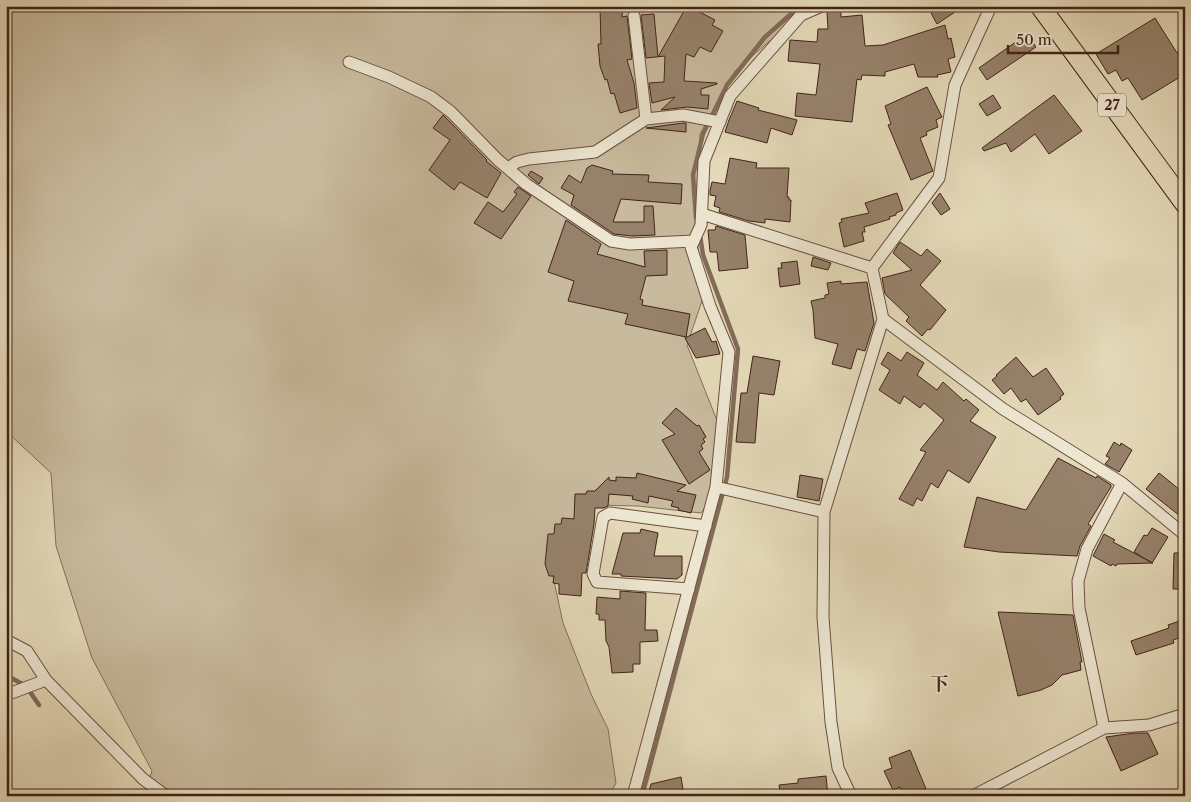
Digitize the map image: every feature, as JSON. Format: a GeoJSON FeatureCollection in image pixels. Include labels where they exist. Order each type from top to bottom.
{"type":"FeatureCollection","features":[{"type":"Feature","properties":{"kind":"main road","name":"27"},"geometry":{"type":"LineString","coordinates":[[1040,6],[1185,204]]}},
{"type":"Feature","properties":{"kind":"street"},"geometry":{"type":"LineString","coordinates":[[633,796],[716,487],[729,352],[710,306],[691,247],[701,225],[704,161],[730,96],[801,16],[822,6]]}},
{"type":"Feature","properties":{"kind":"street"},"geometry":{"type":"LineString","coordinates":[[851,796],[838,768],[831,722],[823,617],[824,512],[883,319],[872,268],[939,178],[955,85],[991,6]]}},
{"type":"Feature","properties":{"kind":"street"},"geometry":{"type":"LineString","coordinates":[[634,16],[646,119]]}},
{"type":"Feature","properties":{"kind":"street"},"geometry":{"type":"LineString","coordinates":[[349,62],[388,77],[431,97],[451,112],[526,184],[610,241],[630,244],[694,241]]}},
{"type":"Feature","properties":{"kind":"street"},"geometry":{"type":"LineString","coordinates":[[508,168],[517,162],[528,159],[595,152],[646,119],[683,115],[719,122]]}},
{"type":"Feature","properties":{"kind":"street"},"geometry":{"type":"LineString","coordinates":[[702,214],[872,268]]}},
{"type":"Feature","properties":{"kind":"street"},"geometry":{"type":"LineString","coordinates":[[883,319],[1003,409],[1122,483],[1185,534]]}},
{"type":"Feature","properties":{"kind":"street"},"geometry":{"type":"LineString","coordinates":[[1104,728],[1079,608],[1078,581],[1087,548],[1122,483]]}},
{"type":"Feature","properties":{"kind":"street"},"geometry":{"type":"LineString","coordinates":[[716,487],[824,512]]}},
{"type":"Feature","properties":{"kind":"street"},"geometry":{"type":"LineString","coordinates":[[689,589],[597,582],[594,574],[603,516],[610,513],[706,526]]}},
{"type":"Feature","properties":{"kind":"street"},"geometry":{"type":"LineString","coordinates":[[6,640],[27,651],[46,680],[143,780],[166,796]]}},
{"type":"Feature","properties":{"kind":"street"},"geometry":{"type":"LineString","coordinates":[[6,695],[46,680]]}},
{"type":"Feature","properties":{"kind":"street"},"geometry":{"type":"LineString","coordinates":[[973,796],[1104,728],[1149,725],[1185,714]]}},
{"type":"Feature","properties":{"kind":"shaded area"},"geometry":{"type":"Polygon","coordinates":[[[6,6],[810,6],[735,71],[700,134],[695,222],[704,295],[687,345],[724,438],[718,490],[701,513],[638,506],[594,505],[550,562],[563,623],[591,694],[608,729],[616,783],[609,796],[143,796],[152,771],[92,658],[56,546],[51,473],[6,431],[6,6]]]}},
{"type":"Feature","properties":{"kind":"building"},"geometry":{"type":"Polygon","coordinates":[[[623,6],[622,17],[627,16],[632,59],[627,60],[634,83],[637,108],[620,113],[614,93],[611,94],[607,79],[605,80],[600,66],[598,44],[601,44],[600,7],[623,6]]]}},
{"type":"Feature","properties":{"kind":"building"},"geometry":{"type":"Polygon","coordinates":[[[941,6],[964,6],[937,24],[931,13],[941,6]]]}},
{"type":"Feature","properties":{"kind":"building"},"geometry":{"type":"Polygon","coordinates":[[[690,7],[715,20],[712,25],[723,31],[711,52],[700,47],[694,57],[686,54],[684,81],[717,83],[701,89],[701,95],[709,95],[708,109],[687,107],[661,110],[675,97],[652,103],[649,83],[664,82],[665,56],[658,57],[684,11],[690,7]]]}},
{"type":"Feature","properties":{"kind":"building"},"geometry":{"type":"Polygon","coordinates":[[[841,9],[841,17],[862,15],[865,46],[883,45],[945,25],[948,39],[951,38],[955,57],[948,59],[951,72],[937,75],[938,77],[918,77],[914,64],[885,72],[885,76],[862,75],[861,80],[857,79],[852,122],[795,116],[797,93],[816,95],[820,64],[788,61],[790,40],[817,42],[818,29],[828,29],[827,11],[841,9]]]}},
{"type":"Feature","properties":{"kind":"building"},"geometry":{"type":"Polygon","coordinates":[[[654,14],[658,57],[646,58],[641,15],[654,14]]]}},
{"type":"Feature","properties":{"kind":"building"},"geometry":{"type":"Polygon","coordinates":[[[1155,18],[1177,53],[1185,47],[1185,74],[1142,100],[1128,78],[1122,81],[1116,70],[1108,74],[1096,54],[1155,18]]]}},
{"type":"Feature","properties":{"kind":"building"},"geometry":{"type":"Polygon","coordinates":[[[1027,34],[1036,47],[987,80],[979,68],[1027,34]]]}},
{"type":"Feature","properties":{"kind":"building"},"geometry":{"type":"Polygon","coordinates":[[[927,87],[942,117],[936,120],[938,127],[926,132],[927,135],[920,138],[933,171],[911,180],[888,125],[891,124],[885,106],[927,87]]]}},
{"type":"Feature","properties":{"kind":"building"},"geometry":{"type":"Polygon","coordinates":[[[993,95],[1001,108],[987,116],[979,104],[993,95]]]}},
{"type":"Feature","properties":{"kind":"building"},"geometry":{"type":"Polygon","coordinates":[[[1054,95],[1082,131],[1049,154],[1035,134],[1011,152],[1006,143],[984,151],[982,148],[1054,95]]]}},
{"type":"Feature","properties":{"kind":"building"},"geometry":{"type":"Polygon","coordinates":[[[737,101],[759,108],[758,110],[797,120],[792,135],[771,128],[767,143],[725,132],[737,101]]]}},
{"type":"Feature","properties":{"kind":"building"},"geometry":{"type":"Polygon","coordinates":[[[443,115],[486,161],[501,173],[487,198],[460,182],[454,190],[429,170],[450,140],[433,128],[443,115]]]}},
{"type":"Feature","properties":{"kind":"building"},"geometry":{"type":"Polygon","coordinates":[[[686,123],[686,132],[646,128],[686,123]]]}},
{"type":"Feature","properties":{"kind":"building"},"geometry":{"type":"Polygon","coordinates":[[[730,158],[757,163],[756,168],[789,168],[787,197],[791,200],[790,222],[765,219],[765,223],[749,221],[719,212],[720,208],[714,206],[716,196],[710,195],[710,190],[712,182],[725,184],[730,158]]]}},
{"type":"Feature","properties":{"kind":"building"},"geometry":{"type":"Polygon","coordinates":[[[592,165],[613,171],[612,174],[649,175],[648,182],[682,184],[681,204],[621,199],[613,222],[644,222],[644,206],[653,206],[655,235],[632,236],[614,234],[571,205],[574,195],[561,188],[569,175],[581,183],[587,168],[592,165]]]}},
{"type":"Feature","properties":{"kind":"building"},"geometry":{"type":"Polygon","coordinates":[[[531,171],[543,178],[539,184],[528,175],[531,171]]]}},
{"type":"Feature","properties":{"kind":"building"},"geometry":{"type":"Polygon","coordinates":[[[518,187],[531,196],[501,239],[474,223],[488,202],[503,212],[517,194],[514,192],[518,187]]]}},
{"type":"Feature","properties":{"kind":"building"},"geometry":{"type":"Polygon","coordinates":[[[897,193],[903,210],[889,217],[890,219],[864,227],[865,232],[862,232],[864,241],[844,247],[839,223],[842,222],[841,219],[869,213],[865,203],[897,193]]]}},
{"type":"Feature","properties":{"kind":"building"},"geometry":{"type":"Polygon","coordinates":[[[940,193],[950,209],[941,215],[932,203],[940,193]]]}},
{"type":"Feature","properties":{"kind":"building"},"geometry":{"type":"Polygon","coordinates":[[[566,220],[601,244],[597,254],[645,267],[644,251],[667,250],[667,275],[646,276],[640,299],[643,300],[642,305],[690,314],[686,337],[625,324],[628,314],[568,301],[574,281],[548,272],[566,220]]]}},
{"type":"Feature","properties":{"kind":"building"},"geometry":{"type":"Polygon","coordinates":[[[716,226],[745,235],[748,268],[719,271],[717,252],[710,252],[708,230],[715,230],[716,226]]]}},
{"type":"Feature","properties":{"kind":"building"},"geometry":{"type":"Polygon","coordinates":[[[900,242],[921,256],[927,249],[941,261],[920,285],[946,310],[930,330],[928,329],[922,336],[906,321],[909,317],[885,294],[882,278],[912,270],[893,253],[900,242]]]}},
{"type":"Feature","properties":{"kind":"building"},"geometry":{"type":"Polygon","coordinates":[[[813,257],[831,263],[828,270],[811,266],[813,257]]]}},
{"type":"Feature","properties":{"kind":"building"},"geometry":{"type":"Polygon","coordinates":[[[797,261],[800,284],[780,287],[778,268],[782,268],[781,263],[797,261]]]}},
{"type":"Feature","properties":{"kind":"building"},"geometry":{"type":"Polygon","coordinates":[[[841,281],[841,284],[867,282],[874,323],[865,351],[857,349],[851,369],[832,364],[838,344],[815,338],[811,301],[825,298],[825,295],[829,294],[827,283],[841,281]]]}},
{"type":"Feature","properties":{"kind":"building"},"geometry":{"type":"Polygon","coordinates":[[[705,328],[712,342],[716,341],[720,354],[696,358],[685,338],[705,328]]]}},
{"type":"Feature","properties":{"kind":"building"},"geometry":{"type":"Polygon","coordinates":[[[888,352],[901,361],[907,352],[924,363],[917,375],[937,390],[943,382],[964,401],[966,399],[979,410],[970,421],[996,437],[969,483],[948,470],[938,488],[931,483],[922,501],[917,498],[913,506],[899,499],[926,452],[920,450],[944,420],[924,403],[920,408],[904,396],[900,404],[879,390],[890,370],[881,364],[888,352]]]}},
{"type":"Feature","properties":{"kind":"building"},"geometry":{"type":"Polygon","coordinates":[[[753,356],[780,361],[774,395],[759,393],[755,443],[736,442],[741,393],[747,393],[753,356]]]}},
{"type":"Feature","properties":{"kind":"building"},"geometry":{"type":"Polygon","coordinates":[[[1016,357],[1033,377],[1046,368],[1064,394],[1060,397],[1061,399],[1038,415],[1026,399],[1021,402],[1011,388],[1004,394],[992,380],[1016,357]]]}},
{"type":"Feature","properties":{"kind":"building"},"geometry":{"type":"Polygon","coordinates":[[[676,408],[697,426],[699,425],[706,437],[703,439],[705,442],[701,445],[703,449],[699,452],[710,470],[689,484],[662,440],[675,434],[662,423],[676,408]]]}},
{"type":"Feature","properties":{"kind":"building"},"geometry":{"type":"Polygon","coordinates":[[[1114,442],[1120,446],[1121,443],[1132,450],[1119,472],[1105,464],[1110,458],[1106,456],[1114,442]]]}},
{"type":"Feature","properties":{"kind":"building"},"geometry":{"type":"Polygon","coordinates":[[[1058,458],[1096,478],[1097,476],[1111,485],[1088,524],[1091,526],[1080,546],[1077,556],[999,552],[964,547],[977,497],[1026,510],[1058,458]]]}},
{"type":"Feature","properties":{"kind":"building"},"geometry":{"type":"Polygon","coordinates":[[[637,473],[686,485],[677,491],[696,495],[691,513],[671,506],[673,501],[649,496],[648,503],[632,499],[633,496],[609,494],[608,506],[595,508],[586,573],[582,573],[581,596],[559,594],[559,584],[553,583],[554,576],[549,576],[545,564],[548,534],[554,534],[555,524],[561,524],[562,518],[574,519],[575,494],[586,494],[587,491],[595,491],[609,477],[609,480],[616,481],[616,477],[636,478],[637,473]]]}},
{"type":"Feature","properties":{"kind":"building"},"geometry":{"type":"Polygon","coordinates":[[[1159,473],[1185,494],[1185,507],[1180,516],[1146,489],[1159,473]]]}},
{"type":"Feature","properties":{"kind":"building"},"geometry":{"type":"Polygon","coordinates":[[[800,475],[823,479],[819,501],[797,497],[800,475]]]}},
{"type":"Feature","properties":{"kind":"building"},"geometry":{"type":"Polygon","coordinates":[[[1152,528],[1168,537],[1152,563],[1134,552],[1144,535],[1147,536],[1152,528]]]}},
{"type":"Feature","properties":{"kind":"building"},"geometry":{"type":"Polygon","coordinates":[[[641,529],[658,533],[654,556],[682,556],[682,575],[677,579],[612,574],[623,533],[640,533],[641,529]]]}},
{"type":"Feature","properties":{"kind":"building"},"geometry":{"type":"Polygon","coordinates":[[[1104,534],[1115,540],[1113,542],[1153,563],[1117,564],[1116,566],[1112,564],[1111,566],[1093,556],[1104,534]]]}},
{"type":"Feature","properties":{"kind":"building"},"geometry":{"type":"Polygon","coordinates":[[[1174,553],[1185,553],[1185,589],[1173,589],[1174,553]]]}},
{"type":"Feature","properties":{"kind":"building"},"geometry":{"type":"Polygon","coordinates":[[[620,591],[646,593],[645,630],[657,630],[658,641],[640,642],[640,664],[633,664],[633,672],[612,673],[609,647],[606,641],[605,620],[599,620],[599,614],[596,614],[597,597],[620,599],[620,591]]]}},
{"type":"Feature","properties":{"kind":"building"},"geometry":{"type":"Polygon","coordinates":[[[998,612],[1073,615],[1082,662],[1080,662],[1081,670],[1062,675],[1052,685],[1041,690],[1018,696],[998,612]]]}},
{"type":"Feature","properties":{"kind":"building"},"geometry":{"type":"Polygon","coordinates":[[[1185,619],[1185,636],[1173,640],[1174,643],[1136,655],[1131,641],[1169,628],[1168,625],[1185,619]]]}},
{"type":"Feature","properties":{"kind":"building"},"geometry":{"type":"Polygon","coordinates":[[[1148,733],[1158,754],[1121,771],[1106,737],[1148,733]]]}},
{"type":"Feature","properties":{"kind":"building"},"geometry":{"type":"Polygon","coordinates":[[[910,750],[926,789],[903,796],[900,787],[893,790],[884,771],[892,768],[889,758],[910,750]]]}},
{"type":"Feature","properties":{"kind":"building"},"geometry":{"type":"Polygon","coordinates":[[[826,776],[828,796],[781,796],[779,785],[798,783],[798,779],[826,776]]]}},
{"type":"Feature","properties":{"kind":"building"},"geometry":{"type":"Polygon","coordinates":[[[681,777],[684,796],[648,796],[651,784],[681,777]]]}},
{"type":"Feature","properties":{"kind":"waterway"},"geometry":{"type":"LineString","coordinates":[[696,218],[693,175],[703,134],[727,85],[765,37],[800,6]]}},
{"type":"Feature","properties":{"kind":"waterway"},"geometry":{"type":"LineString","coordinates":[[642,796],[727,477],[738,349],[703,255],[700,235]]}},
{"type":"Feature","properties":{"kind":"waterway"},"geometry":{"type":"LineString","coordinates":[[6,675],[26,686],[39,705]]}},
{"type":"Feature","properties":{"kind":"district","name":"下"},"geometry":{"type":"Point","coordinates":[939,684]}}]}
